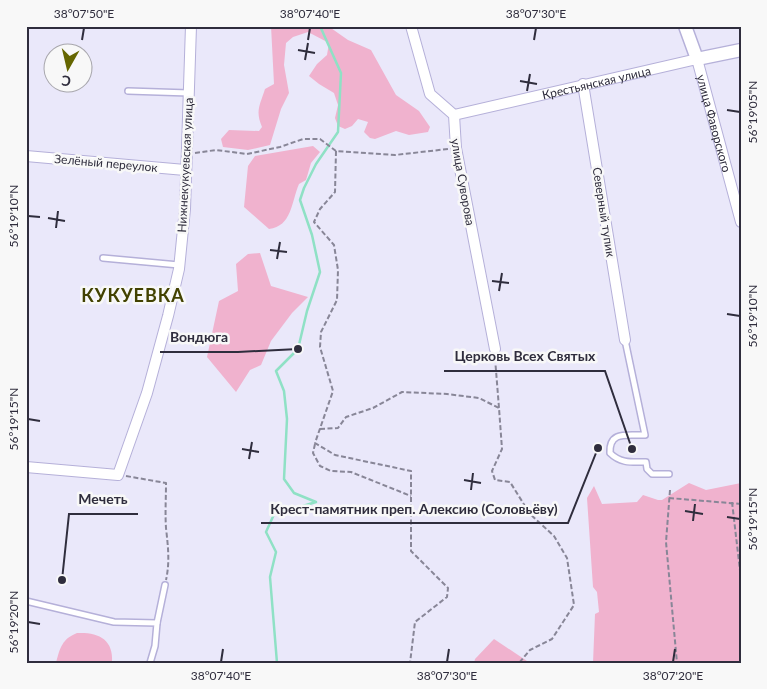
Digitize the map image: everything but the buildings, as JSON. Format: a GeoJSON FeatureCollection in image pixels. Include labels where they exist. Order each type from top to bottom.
{"type":"FeatureCollection","features":[{"type":"Feature","properties":{"kind":"street","name":"Нижнекукуевская улица"},"geometry":{"type":"LineString","coordinates":[[118,475],[146,393],[168,316],[179,265],[185,209],[191,26]]}},
{"type":"Feature","properties":{"kind":"street"},"geometry":{"type":"LineString","coordinates":[[412,26],[430,94],[454,115]]}},
{"type":"Feature","properties":{"kind":"street","name":"улица Фаворского"},"geometry":{"type":"LineString","coordinates":[[685,26],[697,59],[741,222]]}},
{"type":"Feature","properties":{"kind":"street","name":"Крестьянская улица"},"geometry":{"type":"LineString","coordinates":[[454,115],[583,84],[741,50]]}},
{"type":"Feature","properties":{"kind":"street","name":"Северный тупик"},"geometry":{"type":"LineString","coordinates":[[583,84],[625,340]]}},
{"type":"Feature","properties":{"kind":"street","name":"улица Суворова"},"geometry":{"type":"LineString","coordinates":[[454,115],[456,148],[495,349]]}},
{"type":"Feature","properties":{"kind":"street","name":"Зелёный переулок"},"geometry":{"type":"LineString","coordinates":[[26,156],[185,170]]}},
{"type":"Feature","properties":{"kind":"street"},"geometry":{"type":"LineString","coordinates":[[26,467],[118,475]]}},
{"type":"Feature","properties":{"kind":"lane"},"geometry":{"type":"LineString","coordinates":[[128,90],[189,93]]}},
{"type":"Feature","properties":{"kind":"lane"},"geometry":{"type":"LineString","coordinates":[[103,258],[179,265]]}},
{"type":"Feature","properties":{"kind":"lane"},"geometry":{"type":"LineString","coordinates":[[625,340],[645,435],[618,436],[613,439],[610,453],[616,459],[624,462],[646,462],[647,469],[652,474],[669,474]]}},
{"type":"Feature","properties":{"kind":"lane"},"geometry":{"type":"LineString","coordinates":[[150,663],[165,584]]}},
{"type":"Feature","properties":{"kind":"lane"},"geometry":{"type":"LineString","coordinates":[[26,601],[114,622],[158,623]]}},
{"type":"Feature","properties":{"kind":"path"},"geometry":{"type":"LineString","coordinates":[[200,151],[216,150],[247,154],[280,148],[303,139],[320,139],[336,151],[395,155],[429,153],[456,148]]}},
{"type":"Feature","properties":{"kind":"path"},"geometry":{"type":"LineString","coordinates":[[336,151],[335,192],[320,209],[314,222],[334,245],[338,270],[337,300],[321,332],[320,347],[333,390],[315,443],[314,453],[320,466],[331,471],[351,472],[411,496]]}},
{"type":"Feature","properties":{"kind":"path"},"geometry":{"type":"LineString","coordinates":[[495,349],[502,449],[492,471],[495,480],[510,482],[530,514],[554,536],[567,558],[574,605],[552,639],[530,650],[519,663]]}},
{"type":"Feature","properties":{"kind":"path"},"geometry":{"type":"LineString","coordinates":[[320,429],[338,428],[346,417],[373,408],[402,392],[447,394],[479,398],[499,408]]}},
{"type":"Feature","properties":{"kind":"path"},"geometry":{"type":"LineString","coordinates":[[315,443],[335,455],[411,471],[411,551],[448,588],[447,597],[415,622],[410,663]]}},
{"type":"Feature","properties":{"kind":"path"},"geometry":{"type":"LineString","coordinates":[[118,475],[166,483],[166,526],[169,554],[165,584]]}},
{"type":"Feature","properties":{"kind":"path"},"geometry":{"type":"LineString","coordinates":[[670,490],[666,542],[677,663]]}},
{"type":"Feature","properties":{"kind":"path"},"geometry":{"type":"LineString","coordinates":[[669,498],[741,504]]}},
{"type":"Feature","properties":{"kind":"path"},"geometry":{"type":"LineString","coordinates":[[732,502],[741,579]]}},
{"type":"Feature","properties":{"kind":"shaded area"},"geometry":{"type":"Polygon","coordinates":[[[271,26],[328,26],[348,40],[371,50],[396,95],[419,111],[430,127],[428,132],[409,135],[396,131],[375,139],[370,138],[364,132],[368,122],[358,119],[352,126],[345,129],[338,126],[335,118],[338,105],[334,93],[309,76],[317,64],[327,55],[329,43],[308,32],[293,37],[286,43],[284,65],[289,93],[281,109],[270,145],[248,150],[223,147],[221,139],[229,130],[259,131],[262,127],[259,117],[260,104],[265,89],[274,84],[271,26]]]}},
{"type":"Feature","properties":{"kind":"shaded area"},"geometry":{"type":"Polygon","coordinates":[[[313,146],[320,152],[311,163],[306,180],[299,184],[290,213],[277,227],[269,229],[244,207],[248,166],[255,156],[313,146]]]}},
{"type":"Feature","properties":{"kind":"shaded area"},"geometry":{"type":"Polygon","coordinates":[[[260,253],[271,286],[308,297],[292,313],[271,341],[261,365],[250,370],[236,392],[207,357],[219,301],[238,291],[236,264],[248,254],[260,253]]]}},
{"type":"Feature","properties":{"kind":"shaded area"},"geometry":{"type":"Polygon","coordinates":[[[689,483],[706,490],[741,483],[741,663],[593,663],[595,614],[599,612],[597,592],[593,587],[587,498],[594,486],[602,504],[637,502],[643,495],[662,500],[689,483]]]}},
{"type":"Feature","properties":{"kind":"shaded area"},"geometry":{"type":"Polygon","coordinates":[[[77,633],[92,634],[103,639],[110,648],[112,663],[56,663],[62,645],[68,638],[77,633]]]}},
{"type":"Feature","properties":{"kind":"shaded area"},"geometry":{"type":"Polygon","coordinates":[[[494,639],[530,663],[474,663],[475,659],[494,639]]]}},
{"type":"Feature","properties":{"kind":"waterway"},"geometry":{"type":"LineString","coordinates":[[277,663],[270,577],[276,552],[266,532],[276,510],[293,509],[316,502],[294,493],[284,479],[287,419],[284,391],[276,371],[298,349],[307,311],[320,272],[312,235],[300,200],[316,164],[338,132],[341,73],[320,26]]}},
{"type":"Feature","properties":{"kind":"place","name":"Вондюга"},"geometry":{"type":"Point","coordinates":[298,349]}},
{"type":"Feature","properties":{"kind":"place","name":"Крест-памятник преп. Алексию (Соловьёву)"},"geometry":{"type":"Point","coordinates":[598,448]}},
{"type":"Feature","properties":{"kind":"place","name":"Церковь Всех Святых"},"geometry":{"type":"Point","coordinates":[632,449]}},
{"type":"Feature","properties":{"kind":"place","name":"Мечеть"},"geometry":{"type":"Point","coordinates":[62,580]}},
{"type":"Feature","properties":{"kind":"district","name":"КУКУЕВКА"},"geometry":{"type":"Point","coordinates":[133,295]}}]}
